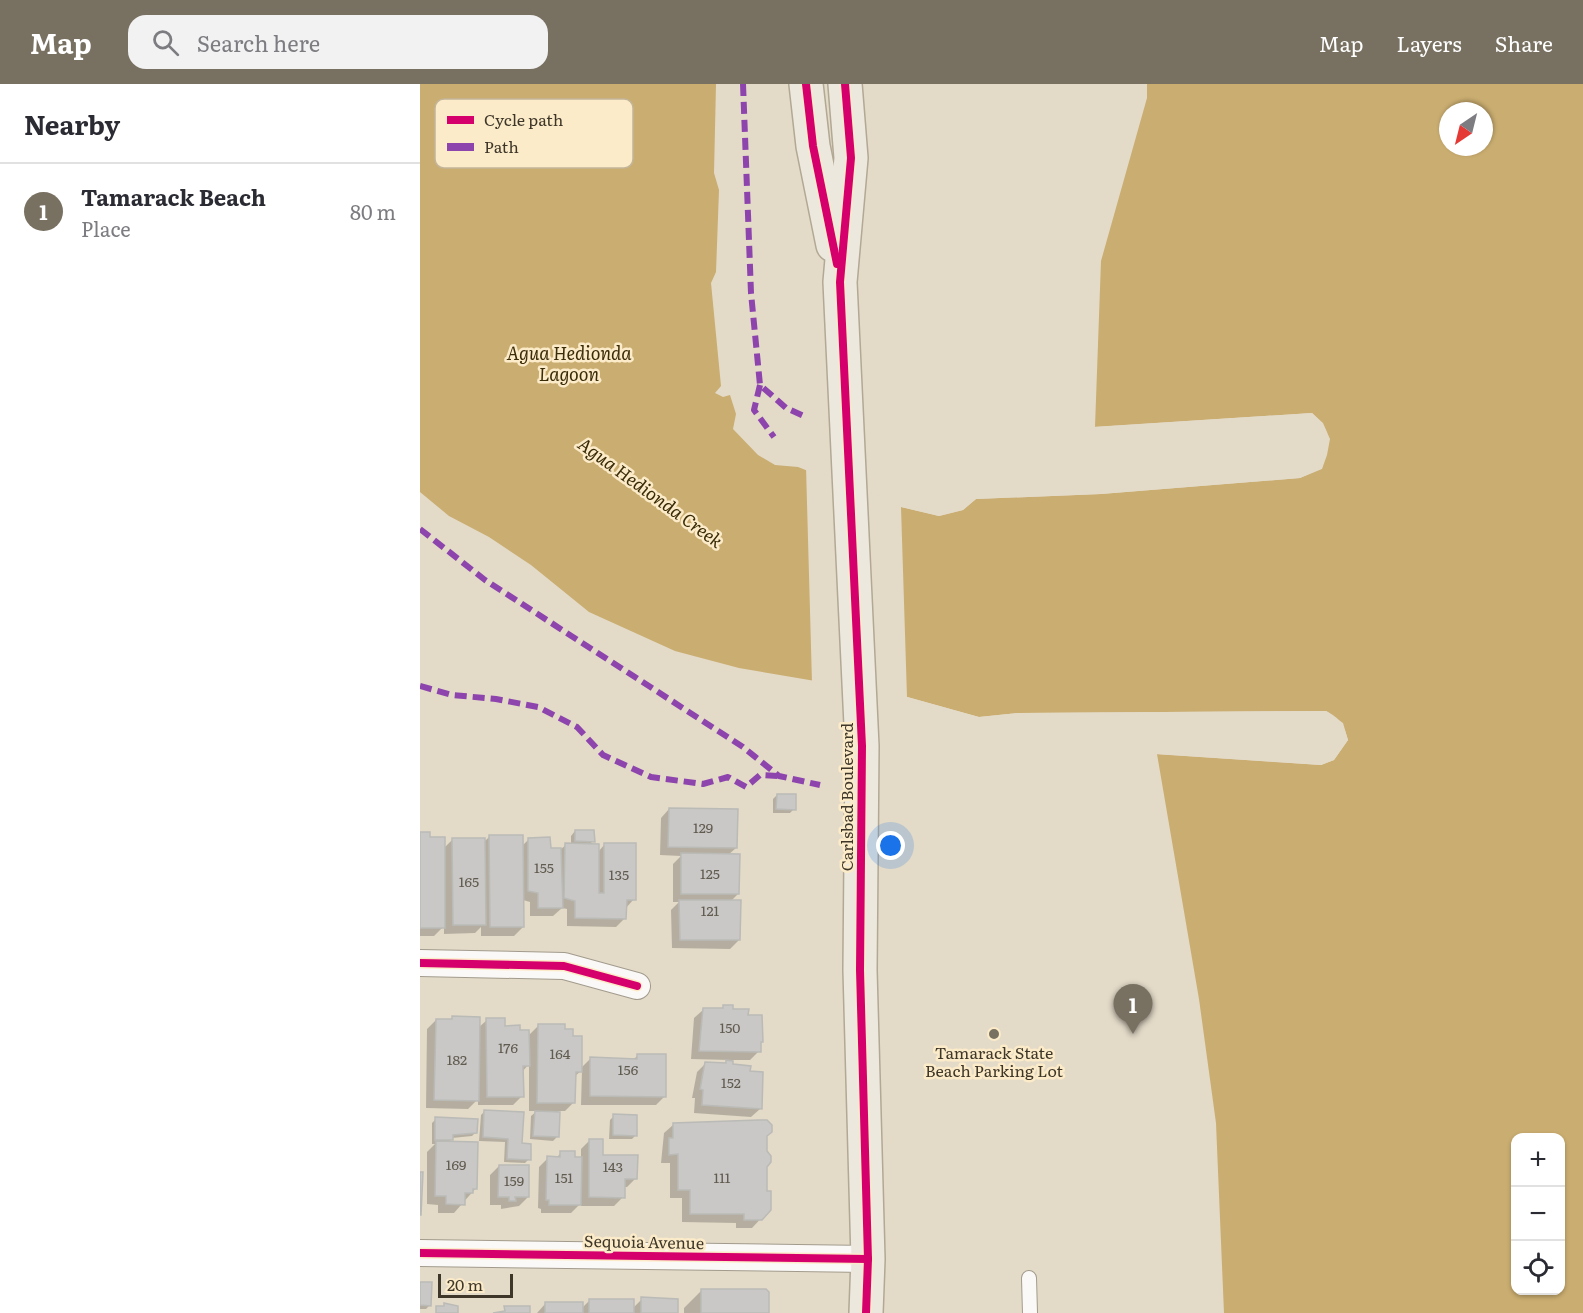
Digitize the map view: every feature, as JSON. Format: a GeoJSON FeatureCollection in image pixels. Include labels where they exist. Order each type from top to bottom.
{"type":"FeatureCollection","features":[{"type":"Feature","properties":{"kind":"main road","name":"Carlsbad Boulevard"},"geometry":{"type":"LineString","coordinates":[[806,84],[813,146],[840,282]]}},
{"type":"Feature","properties":{"kind":"main road","name":"Carlsbad Boulevard"},"geometry":{"type":"LineString","coordinates":[[845,84],[851,158],[840,282],[862,746],[860,970],[868,1259],[866,1313]]}},
{"type":"Feature","properties":{"kind":"street"},"geometry":{"type":"LineString","coordinates":[[420,963],[564,966],[637,986]]}},
{"type":"Feature","properties":{"kind":"street","name":"Sequoia Avenue"},"geometry":{"type":"LineString","coordinates":[[420,1253],[868,1259]]}},
{"type":"Feature","properties":{"kind":"lane"},"geometry":{"type":"LineString","coordinates":[[1029,1278],[1030,1313]]}},
{"type":"Feature","properties":{"kind":"water"},"geometry":{"type":"Polygon","coordinates":[[[420,84],[716,84],[714,173],[719,190],[716,272],[711,283],[721,386],[715,393],[723,397],[730,395],[736,414],[733,429],[758,455],[775,465],[798,467],[897,506],[939,516],[963,510],[976,499],[1101,494],[1300,478],[1322,468],[1328,444],[1327,432],[1312,413],[1095,427],[1101,261],[1147,98],[1147,84],[1583,84],[1583,1313],[1224,1313],[1216,1123],[1199,999],[1157,754],[1321,765],[1334,760],[1348,740],[1343,726],[1335,716],[1326,711],[1019,713],[979,717],[904,696],[739,668],[675,651],[589,612],[531,565],[489,537],[449,516],[420,492],[420,84]]]}},
{"type":"Feature","properties":{"kind":"pier"},"geometry":{"type":"Polygon","coordinates":[[[1312,413],[1323,423],[1330,439],[1322,469],[1300,478],[1101,494],[976,499],[963,510],[939,516],[901,507],[907,697],[979,717],[1019,713],[1326,711],[1343,723],[1348,740],[1334,760],[1321,765],[1154,754],[1157,751],[1321,762],[1332,758],[1345,739],[1340,725],[1325,714],[1019,716],[979,720],[904,699],[812,683],[806,467],[898,503],[939,513],[962,507],[975,496],[1101,491],[1310,472],[1320,466],[1327,439],[1321,425],[1311,416],[1095,430],[1092,427],[1312,413]]]}},
{"type":"Feature","properties":{"kind":"building"},"geometry":{"type":"Polygon","coordinates":[[[777,794],[796,794],[796,810],[776,809],[777,794]]]}},
{"type":"Feature","properties":{"kind":"building"},"geometry":{"type":"Polygon","coordinates":[[[669,808],[738,809],[737,848],[668,847],[669,808]]]}},
{"type":"Feature","properties":{"kind":"building"},"geometry":{"type":"Polygon","coordinates":[[[575,830],[594,830],[595,842],[575,841],[575,830]]]}},
{"type":"Feature","properties":{"kind":"building"},"geometry":{"type":"Polygon","coordinates":[[[420,832],[430,832],[430,837],[445,837],[445,928],[420,928],[420,832]]]}},
{"type":"Feature","properties":{"kind":"building"},"geometry":{"type":"Polygon","coordinates":[[[489,835],[523,835],[524,927],[490,927],[489,835]]]}},
{"type":"Feature","properties":{"kind":"building"},"geometry":{"type":"Polygon","coordinates":[[[550,837],[551,848],[561,848],[563,908],[538,908],[538,893],[528,891],[528,838],[550,837]]]}},
{"type":"Feature","properties":{"kind":"building"},"geometry":{"type":"Polygon","coordinates":[[[452,838],[485,838],[486,925],[453,925],[452,838]]]}},
{"type":"Feature","properties":{"kind":"building"},"geometry":{"type":"Polygon","coordinates":[[[565,843],[599,844],[599,893],[604,893],[604,843],[636,843],[636,900],[627,900],[626,919],[575,918],[575,901],[564,898],[565,843]]]}},
{"type":"Feature","properties":{"kind":"building"},"geometry":{"type":"Polygon","coordinates":[[[681,853],[740,854],[739,894],[681,894],[681,853]]]}},
{"type":"Feature","properties":{"kind":"building"},"geometry":{"type":"Polygon","coordinates":[[[679,900],[741,900],[740,940],[680,940],[679,900]]]}},
{"type":"Feature","properties":{"kind":"building"},"geometry":{"type":"Polygon","coordinates":[[[723,1005],[733,1005],[733,1009],[749,1009],[748,1015],[762,1015],[761,1052],[699,1051],[703,1008],[723,1008],[723,1005]]]}},
{"type":"Feature","properties":{"kind":"building"},"geometry":{"type":"Polygon","coordinates":[[[452,1016],[480,1017],[479,1101],[434,1100],[436,1019],[452,1019],[452,1016]]]}},
{"type":"Feature","properties":{"kind":"building"},"geometry":{"type":"Polygon","coordinates":[[[486,1018],[505,1018],[505,1026],[520,1025],[520,1030],[529,1030],[530,1066],[523,1066],[524,1097],[487,1097],[486,1018]]]}},
{"type":"Feature","properties":{"kind":"building"},"geometry":{"type":"Polygon","coordinates":[[[538,1024],[565,1024],[565,1029],[573,1029],[573,1036],[582,1036],[582,1072],[576,1072],[575,1103],[537,1103],[538,1024]]]}},
{"type":"Feature","properties":{"kind":"building"},"geometry":{"type":"Polygon","coordinates":[[[637,1054],[666,1054],[666,1097],[590,1096],[590,1057],[637,1059],[637,1054]]]}},
{"type":"Feature","properties":{"kind":"building"},"geometry":{"type":"Polygon","coordinates":[[[726,1060],[733,1061],[733,1064],[751,1066],[750,1071],[763,1072],[762,1109],[702,1105],[703,1090],[700,1089],[705,1062],[726,1063],[726,1060]]]}},
{"type":"Feature","properties":{"kind":"building"},"geometry":{"type":"Polygon","coordinates":[[[484,1110],[524,1112],[522,1143],[531,1144],[531,1160],[507,1159],[508,1139],[483,1137],[484,1110]]]}},
{"type":"Feature","properties":{"kind":"building"},"geometry":{"type":"Polygon","coordinates":[[[535,1111],[560,1112],[559,1137],[533,1136],[535,1111]]]}},
{"type":"Feature","properties":{"kind":"building"},"geometry":{"type":"Polygon","coordinates":[[[613,1114],[637,1115],[637,1136],[613,1135],[613,1114]]]}},
{"type":"Feature","properties":{"kind":"building"},"geometry":{"type":"Polygon","coordinates":[[[435,1117],[478,1119],[477,1133],[453,1135],[453,1140],[435,1140],[435,1117]]]}},
{"type":"Feature","properties":{"kind":"building"},"geometry":{"type":"Polygon","coordinates":[[[767,1120],[772,1125],[772,1132],[767,1136],[767,1151],[771,1156],[771,1162],[767,1167],[767,1191],[771,1191],[771,1210],[762,1220],[744,1220],[744,1214],[690,1214],[690,1190],[678,1190],[678,1154],[669,1155],[669,1138],[673,1138],[673,1123],[767,1120]]]}},
{"type":"Feature","properties":{"kind":"building"},"geometry":{"type":"Polygon","coordinates":[[[589,1139],[603,1139],[603,1155],[638,1155],[637,1179],[625,1179],[625,1198],[589,1197],[589,1139]]]}},
{"type":"Feature","properties":{"kind":"building"},"geometry":{"type":"Polygon","coordinates":[[[436,1141],[478,1142],[477,1189],[473,1189],[473,1193],[465,1193],[465,1205],[446,1204],[446,1196],[435,1196],[436,1141]]]}},
{"type":"Feature","properties":{"kind":"building"},"geometry":{"type":"Polygon","coordinates":[[[560,1151],[575,1151],[575,1157],[582,1157],[581,1205],[549,1205],[549,1200],[546,1200],[547,1156],[560,1157],[560,1151]]]}},
{"type":"Feature","properties":{"kind":"building"},"geometry":{"type":"Polygon","coordinates":[[[499,1165],[529,1165],[529,1197],[515,1197],[516,1201],[509,1201],[509,1197],[498,1197],[499,1165]]]}},
{"type":"Feature","properties":{"kind":"building"},"geometry":{"type":"Polygon","coordinates":[[[420,1172],[423,1172],[421,1215],[420,1215],[420,1172]]]}},
{"type":"Feature","properties":{"kind":"building"},"geometry":{"type":"Polygon","coordinates":[[[420,1282],[432,1282],[431,1306],[420,1305],[420,1282]]]}},
{"type":"Feature","properties":{"kind":"building"},"geometry":{"type":"Polygon","coordinates":[[[701,1289],[766,1289],[769,1292],[769,1313],[701,1313],[701,1289]]]}},
{"type":"Feature","properties":{"kind":"building"},"geometry":{"type":"Polygon","coordinates":[[[641,1297],[678,1299],[678,1313],[641,1313],[641,1297]]]}},
{"type":"Feature","properties":{"kind":"building"},"geometry":{"type":"Polygon","coordinates":[[[589,1299],[634,1299],[634,1313],[589,1313],[589,1299]]]}},
{"type":"Feature","properties":{"kind":"building"},"geometry":{"type":"Polygon","coordinates":[[[545,1302],[583,1302],[583,1313],[545,1313],[545,1302]]]}},
{"type":"Feature","properties":{"kind":"building"},"geometry":{"type":"Polygon","coordinates":[[[444,1303],[458,1306],[458,1313],[436,1313],[436,1306],[444,1306],[444,1303]]]}},
{"type":"Feature","properties":{"kind":"building"},"geometry":{"type":"Polygon","coordinates":[[[504,1306],[530,1306],[530,1313],[493,1313],[505,1311],[504,1306]]]}},
{"type":"Feature","properties":{"kind":"marked path"},"geometry":{"type":"LineString","coordinates":[[743,84],[751,293],[760,385],[786,408],[806,417]]}},
{"type":"Feature","properties":{"kind":"marked path"},"geometry":{"type":"LineString","coordinates":[[760,385],[754,410],[774,437]]}},
{"type":"Feature","properties":{"kind":"marked path"},"geometry":{"type":"LineString","coordinates":[[420,529],[485,580],[743,747],[779,776],[820,785]]}},
{"type":"Feature","properties":{"kind":"marked path"},"geometry":{"type":"LineString","coordinates":[[420,686],[452,695],[496,699],[538,707],[577,727],[603,755],[651,777],[703,784],[728,777],[746,787],[760,775],[779,776]]}},
{"type":"Feature","properties":{"kind":"cycle path"},"geometry":{"type":"LineString","coordinates":[[806,84],[813,146],[837,264]]}},
{"type":"Feature","properties":{"kind":"cycle path"},"geometry":{"type":"LineString","coordinates":[[845,84],[851,158],[840,282],[862,746],[860,970],[868,1259],[866,1313]]}},
{"type":"Feature","properties":{"kind":"cycle path"},"geometry":{"type":"LineString","coordinates":[[420,963],[564,966],[637,986]]}},
{"type":"Feature","properties":{"kind":"cycle path"},"geometry":{"type":"LineString","coordinates":[[420,1253],[868,1259]]}},
{"type":"Feature","properties":{"kind":"place","name":"Tamarack State Beach Parking Lot"},"geometry":{"type":"Point","coordinates":[994,1034]}},
{"type":"Feature","properties":{"kind":"place","name":"Tamarack Beach"},"geometry":{"type":"Point","coordinates":[1133,1034]}},
{"type":"Feature","properties":{"kind":"water label","name":"Agua Hedionda Lagoon"},"geometry":{"type":"Point","coordinates":[569,364]}},
{"type":"Feature","properties":{"kind":"water label","name":"Agua Hedionda Creek"},"geometry":{"type":"Point","coordinates":[650,493]}}]}
